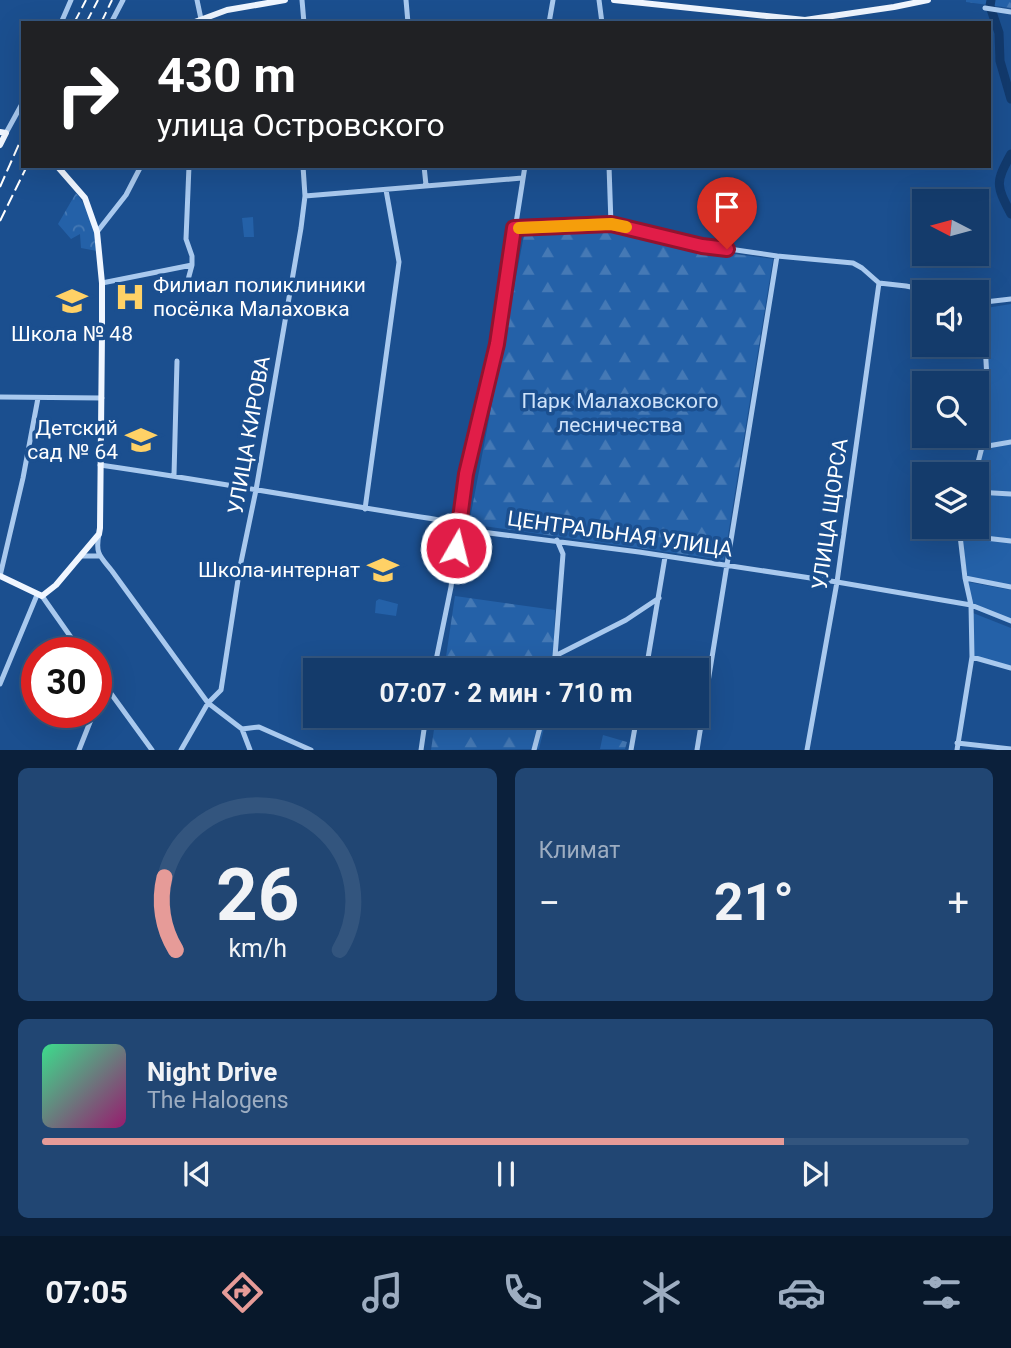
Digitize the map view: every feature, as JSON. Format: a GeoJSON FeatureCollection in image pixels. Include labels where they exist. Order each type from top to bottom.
{"type":"FeatureCollection","features":[{"type":"Feature","properties":{"kind":"main road"},"geometry":{"type":"LineString","coordinates":[[196,21],[240,7],[285,0]]}},
{"type":"Feature","properties":{"kind":"main road"},"geometry":{"type":"LineString","coordinates":[[614,0],[805,20],[928,0]]}},
{"type":"Feature","properties":{"kind":"main road"},"geometry":{"type":"LineString","coordinates":[[0,145],[3,132]]}},
{"type":"Feature","properties":{"kind":"main road"},"geometry":{"type":"LineString","coordinates":[[0,576],[39,596],[56,585],[99,534],[102,283],[97,232],[85,198],[59,168]]}},
{"type":"Feature","properties":{"kind":"street"},"geometry":{"type":"LineString","coordinates":[[62,21],[71,0]]}},
{"type":"Feature","properties":{"kind":"street"},"geometry":{"type":"LineString","coordinates":[[112,21],[123,0]]}},
{"type":"Feature","properties":{"kind":"street"},"geometry":{"type":"LineString","coordinates":[[197,0],[201,19]]}},
{"type":"Feature","properties":{"kind":"street"},"geometry":{"type":"LineString","coordinates":[[303,0],[304,21]]}},
{"type":"Feature","properties":{"kind":"street"},"geometry":{"type":"LineString","coordinates":[[406,0],[408,21]]}},
{"type":"Feature","properties":{"kind":"street"},"geometry":{"type":"LineString","coordinates":[[550,21],[553,0]]}},
{"type":"Feature","properties":{"kind":"street"},"geometry":{"type":"LineString","coordinates":[[599,0],[602,21]]}},
{"type":"Feature","properties":{"kind":"street"},"geometry":{"type":"LineString","coordinates":[[985,8],[1011,12]]}},
{"type":"Feature","properties":{"kind":"street"},"geometry":{"type":"LineString","coordinates":[[3,132],[21,105]]}},
{"type":"Feature","properties":{"kind":"street"},"geometry":{"type":"LineString","coordinates":[[97,232],[126,194],[140,168]]}},
{"type":"Feature","properties":{"kind":"street"},"geometry":{"type":"LineString","coordinates":[[185,291],[192,265],[186,239],[189,168]]}},
{"type":"Feature","properties":{"kind":"street","name":"УЛИЦА КИРОВА"},"geometry":{"type":"LineString","coordinates":[[181,750],[208,703],[221,690],[240,567],[296,258],[305,196],[303,168]]}},
{"type":"Feature","properties":{"kind":"street"},"geometry":{"type":"LineString","coordinates":[[424,168],[426,185]]}},
{"type":"Feature","properties":{"kind":"street"},"geometry":{"type":"LineString","coordinates":[[436,658],[450,587],[466,474],[497,344],[524,168]]}},
{"type":"Feature","properties":{"kind":"street"},"geometry":{"type":"LineString","coordinates":[[609,168],[611,224]]}},
{"type":"Feature","properties":{"kind":"street"},"geometry":{"type":"LineString","coordinates":[[305,196],[522,178]]}},
{"type":"Feature","properties":{"kind":"street"},"geometry":{"type":"LineString","coordinates":[[365,509],[399,262],[386,190]]}},
{"type":"Feature","properties":{"kind":"street"},"geometry":{"type":"LineString","coordinates":[[514,228],[611,224],[702,246],[852,263],[862,268],[878,283],[912,287]]}},
{"type":"Feature","properties":{"kind":"street"},"geometry":{"type":"LineString","coordinates":[[696,750],[777,256]]}},
{"type":"Feature","properties":{"kind":"street"},"geometry":{"type":"LineString","coordinates":[[102,283],[192,265]]}},
{"type":"Feature","properties":{"kind":"street","name":"УЛИЦА ЩОРСА"},"geometry":{"type":"LineString","coordinates":[[807,750],[837,582],[878,283]]}},
{"type":"Feature","properties":{"kind":"street"},"geometry":{"type":"LineString","coordinates":[[989,302],[1011,299]]}},
{"type":"Feature","properties":{"kind":"street"},"geometry":{"type":"LineString","coordinates":[[174,475],[177,361]]}},
{"type":"Feature","properties":{"kind":"street"},"geometry":{"type":"LineString","coordinates":[[0,397],[102,398]]}},
{"type":"Feature","properties":{"kind":"street"},"geometry":{"type":"LineString","coordinates":[[0,576],[38,398]]}},
{"type":"Feature","properties":{"kind":"street"},"geometry":{"type":"LineString","coordinates":[[989,446],[1011,443]]}},
{"type":"Feature","properties":{"kind":"street","name":"ЦЕНТРАЛЬНАЯ УЛИЦА"},"geometry":{"type":"LineString","coordinates":[[100,465],[453,522],[458,529],[558,540],[837,582],[971,605],[1011,621]]}},
{"type":"Feature","properties":{"kind":"street"},"geometry":{"type":"LineString","coordinates":[[989,493],[1011,494]]}},
{"type":"Feature","properties":{"kind":"street"},"geometry":{"type":"LineString","coordinates":[[99,534],[99,556],[208,703],[242,729],[250,750]]}},
{"type":"Feature","properties":{"kind":"street"},"geometry":{"type":"LineString","coordinates":[[989,538],[1011,541]]}},
{"type":"Feature","properties":{"kind":"street"},"geometry":{"type":"LineString","coordinates":[[960,539],[971,605],[972,657],[957,746],[1011,749]]}},
{"type":"Feature","properties":{"kind":"street"},"geometry":{"type":"LineString","coordinates":[[555,656],[563,554],[558,540]]}},
{"type":"Feature","properties":{"kind":"street"},"geometry":{"type":"LineString","coordinates":[[81,556],[99,556]]}},
{"type":"Feature","properties":{"kind":"street"},"geometry":{"type":"LineString","coordinates":[[648,658],[665,557]]}},
{"type":"Feature","properties":{"kind":"street"},"geometry":{"type":"LineString","coordinates":[[965,578],[1011,587]]}},
{"type":"Feature","properties":{"kind":"street"},"geometry":{"type":"LineString","coordinates":[[0,684],[39,596],[70,637]]}},
{"type":"Feature","properties":{"kind":"street"},"geometry":{"type":"LineString","coordinates":[[555,656],[626,620],[659,598]]}},
{"type":"Feature","properties":{"kind":"street"},"geometry":{"type":"LineString","coordinates":[[972,657],[1011,668]]}},
{"type":"Feature","properties":{"kind":"street"},"geometry":{"type":"LineString","coordinates":[[112,694],[152,750]]}},
{"type":"Feature","properties":{"kind":"street"},"geometry":{"type":"LineString","coordinates":[[242,729],[259,727],[311,750]]}},
{"type":"Feature","properties":{"kind":"street"},"geometry":{"type":"LineString","coordinates":[[79,750],[88,728]]}},
{"type":"Feature","properties":{"kind":"street"},"geometry":{"type":"LineString","coordinates":[[421,750],[424,728]]}},
{"type":"Feature","properties":{"kind":"street"},"geometry":{"type":"LineString","coordinates":[[534,750],[540,728]]}},
{"type":"Feature","properties":{"kind":"street"},"geometry":{"type":"LineString","coordinates":[[631,750],[635,728]]}},
{"type":"Feature","properties":{"kind":"green space"},"geometry":{"type":"Polygon","coordinates":[[[1011,0],[1011,8],[966,2],[1011,0]]]}},
{"type":"Feature","properties":{"kind":"green space"},"geometry":{"type":"Polygon","coordinates":[[[76,193],[91,220],[97,251],[81,248],[80,234],[71,239],[58,224],[76,193]]]}},
{"type":"Feature","properties":{"kind":"green space"},"geometry":{"type":"Polygon","coordinates":[[[253,217],[254,237],[244,237],[242,218],[253,217]]]}},
{"type":"Feature","properties":{"kind":"green space","name":"Парк Малаховского лесничества"},"geometry":{"type":"Polygon","coordinates":[[[613,232],[711,251],[773,259],[724,560],[469,524],[524,235],[613,232]]]}},
{"type":"Feature","properties":{"kind":"green space"},"geometry":{"type":"Polygon","coordinates":[[[70,292],[83,292],[82,312],[69,311],[70,292]]]}},
{"type":"Feature","properties":{"kind":"green space"},"geometry":{"type":"Polygon","coordinates":[[[1011,304],[1011,440],[989,444],[987,357],[989,308],[1011,304]]]}},
{"type":"Feature","properties":{"kind":"green space"},"geometry":{"type":"Polygon","coordinates":[[[1011,444],[1011,493],[989,491],[989,462],[980,462],[984,449],[1011,444]]]}},
{"type":"Feature","properties":{"kind":"green space"},"geometry":{"type":"Polygon","coordinates":[[[989,494],[1011,496],[1011,539],[989,536],[989,494]]]}},
{"type":"Feature","properties":{"kind":"green space"},"geometry":{"type":"Polygon","coordinates":[[[961,539],[1011,542],[1011,586],[968,578],[961,539]]]}},
{"type":"Feature","properties":{"kind":"green space"},"geometry":{"type":"Polygon","coordinates":[[[968,582],[1011,590],[1011,624],[972,608],[968,582]]]}},
{"type":"Feature","properties":{"kind":"green space"},"geometry":{"type":"Polygon","coordinates":[[[455,596],[555,610],[553,658],[446,658],[455,596]]]}},
{"type":"Feature","properties":{"kind":"green space"},"geometry":{"type":"Polygon","coordinates":[[[379,599],[398,604],[396,616],[375,613],[376,601],[379,599]]]}},
{"type":"Feature","properties":{"kind":"green space"},"geometry":{"type":"Polygon","coordinates":[[[973,613],[1011,628],[1011,669],[974,659],[973,613]]]}},
{"type":"Feature","properties":{"kind":"green space"},"geometry":{"type":"Polygon","coordinates":[[[434,728],[544,728],[539,749],[431,750],[434,728]]]}},
{"type":"Feature","properties":{"kind":"green space"},"geometry":{"type":"Polygon","coordinates":[[[603,735],[627,742],[625,749],[600,749],[603,735]]]}},
{"type":"Feature","properties":{"kind":"waterway"},"geometry":{"type":"LineString","coordinates":[[991,0],[990,6],[999,33],[1000,61],[1011,99]]}},
{"type":"Feature","properties":{"kind":"waterway"},"geometry":{"type":"LineString","coordinates":[[1011,154],[999,184],[1011,214]]}},
{"type":"Feature","properties":{"kind":"railway"},"geometry":{"type":"LineString","coordinates":[[75,21],[86,0]]}},
{"type":"Feature","properties":{"kind":"railway"},"geometry":{"type":"LineString","coordinates":[[87,21],[98,0]]}},
{"type":"Feature","properties":{"kind":"railway"},"geometry":{"type":"LineString","coordinates":[[102,21],[112,0]]}},
{"type":"Feature","properties":{"kind":"railway"},"geometry":{"type":"LineString","coordinates":[[0,187],[21,140]]}},
{"type":"Feature","properties":{"kind":"railway"},"geometry":{"type":"LineString","coordinates":[[0,221],[26,168]]}},
{"type":"Feature","properties":{"kind":"slow traffic"},"geometry":{"type":"LineString","coordinates":[[519,228],[611,224],[626,227]]}},
{"type":"Feature","properties":{"kind":"place","name":"Филиал поликлиники посёлка Малаховка"},"geometry":{"type":"Point","coordinates":[130,297]}},
{"type":"Feature","properties":{"kind":"place","name":"Школа № 48"},"geometry":{"type":"Point","coordinates":[72,301]}},
{"type":"Feature","properties":{"kind":"place","name":"Детский сад № 64"},"geometry":{"type":"Point","coordinates":[141,440]}},
{"type":"Feature","properties":{"kind":"place","name":"Школа-интернат"},"geometry":{"type":"Point","coordinates":[383,570]}},
{"type":"Feature","properties":{"kind":"route"},"geometry":{"type":"LineString","coordinates":[[456,548],[466,474],[497,344],[514,228],[611,224],[702,246],[727,249]]}}]}
